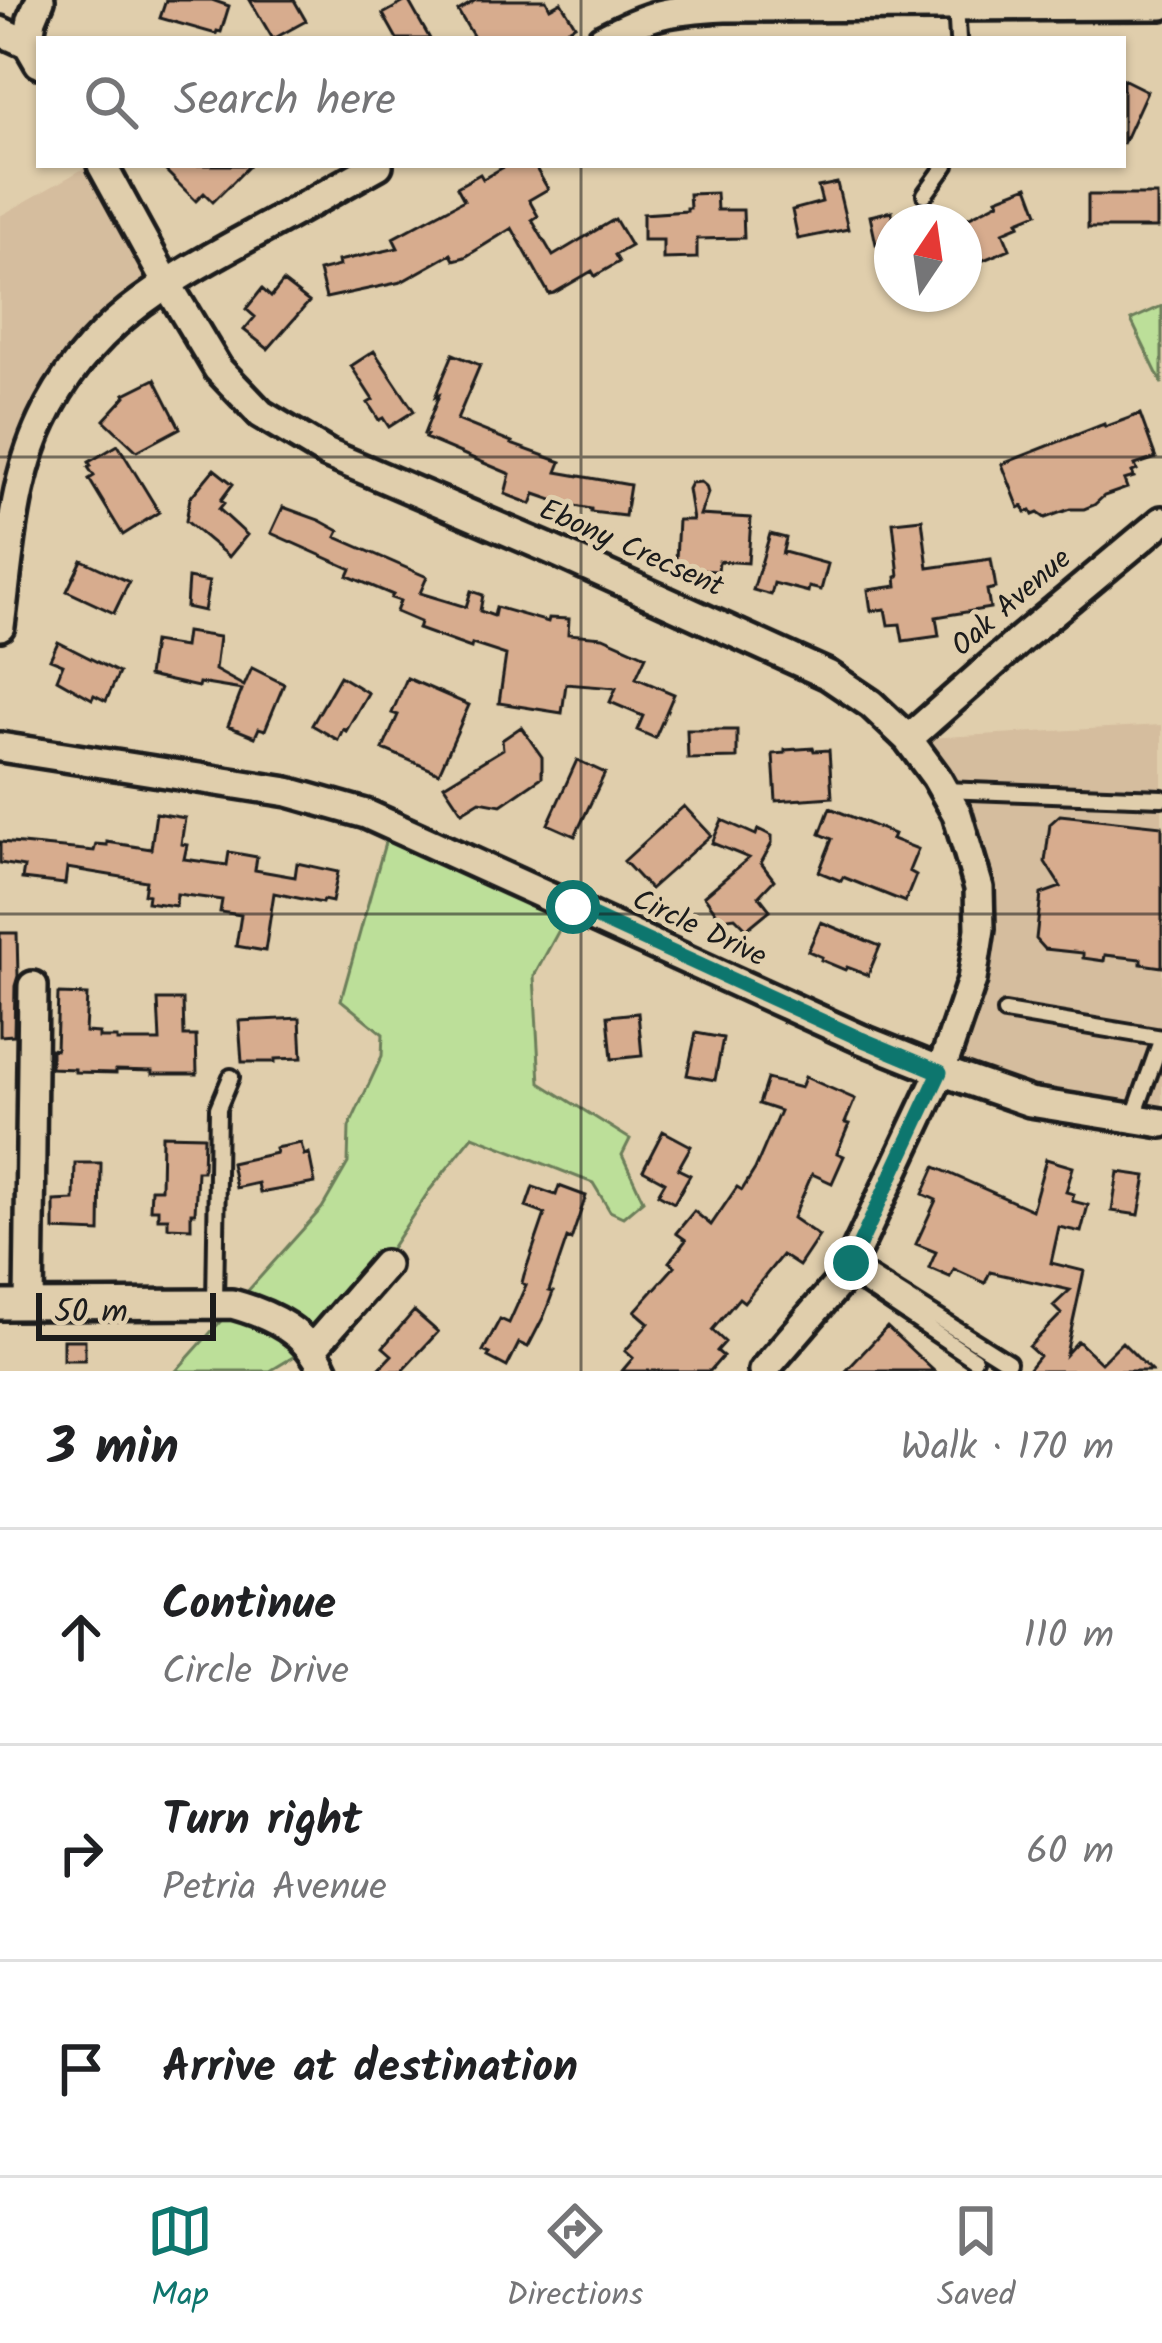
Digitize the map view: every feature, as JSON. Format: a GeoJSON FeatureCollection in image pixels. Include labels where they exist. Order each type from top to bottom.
{"type":"FeatureCollection","features":[{"type":"Feature","properties":{"kind":"street"},"geometry":{"type":"LineString","coordinates":[[33,53],[32,19],[40,0]]}},
{"type":"Feature","properties":{"kind":"street"},"geometry":{"type":"LineString","coordinates":[[608,36],[640,19],[673,10],[1162,4]]}},
{"type":"Feature","properties":{"kind":"street"},"geometry":{"type":"LineString","coordinates":[[0,31],[16,36],[33,53]]}},
{"type":"Feature","properties":{"kind":"street","name":"Ebony Crecsent"},"geometry":{"type":"LineString","coordinates":[[104,168],[218,369],[261,414],[328,454],[828,675],[871,704],[908,739],[944,790],[957,814],[979,888],[980,929],[971,980],[940,1072],[849,1268],[763,1371]]}},
{"type":"Feature","properties":{"kind":"street"},"geometry":{"type":"LineString","coordinates":[[0,626],[6,542],[20,486],[41,422],[67,376],[122,315],[166,282],[373,168]]}},
{"type":"Feature","properties":{"kind":"street","name":"Oak Avenue"},"geometry":{"type":"LineString","coordinates":[[908,739],[1162,520]]}},
{"type":"Feature","properties":{"kind":"street","name":"Circle Drive"},"geometry":{"type":"LineString","coordinates":[[0,747],[288,792],[366,814],[940,1072],[1030,1102],[1162,1124]]}},
{"type":"Feature","properties":{"kind":"street"},"geometry":{"type":"LineString","coordinates":[[29,1305],[33,986]]}},
{"type":"Feature","properties":{"kind":"street"},"geometry":{"type":"LineString","coordinates":[[0,1305],[232,1304],[290,1328],[318,1360],[385,1265]]}},
{"type":"Feature","properties":{"kind":"lane"},"geometry":{"type":"LineString","coordinates":[[956,4],[958,36]]}},
{"type":"Feature","properties":{"kind":"lane"},"geometry":{"type":"LineString","coordinates":[[926,194],[944,168]]}},
{"type":"Feature","properties":{"kind":"lane"},"geometry":{"type":"LineString","coordinates":[[944,790],[1162,798]]}},
{"type":"Feature","properties":{"kind":"lane"},"geometry":{"type":"LineString","coordinates":[[1005,1012],[1162,1038],[1133,1119]]}},
{"type":"Feature","properties":{"kind":"lane"},"geometry":{"type":"LineString","coordinates":[[215,1303],[218,1108],[231,1077]]}},
{"type":"Feature","properties":{"kind":"lane"},"geometry":{"type":"LineString","coordinates":[[849,1268],[974,1359]]}},
{"type":"Feature","properties":{"kind":"lane"},"geometry":{"type":"LineString","coordinates":[[849,1268],[1008,1362]]}},
{"type":"Feature","properties":{"kind":"shaded area"},"geometry":{"type":"Polygon","coordinates":[[[92,168],[169,289],[124,317],[40,421],[0,611],[0,216],[92,168]]]}},
{"type":"Feature","properties":{"kind":"shaded area"},"geometry":{"type":"Polygon","coordinates":[[[1162,725],[1162,1126],[939,1072],[957,1022],[977,886],[907,739],[1162,725]]]}},
{"type":"Feature","properties":{"kind":"green space"},"geometry":{"type":"Polygon","coordinates":[[[1162,306],[1162,384],[1131,320],[1162,306]]]}},
{"type":"Feature","properties":{"kind":"green space"},"geometry":{"type":"Polygon","coordinates":[[[390,825],[571,908],[534,976],[540,1083],[630,1139],[622,1155],[643,1200],[623,1217],[610,1211],[593,1183],[473,1136],[380,1265],[308,1348],[270,1371],[176,1371],[322,1208],[348,1163],[349,1127],[382,1056],[383,1034],[341,1000],[390,825]]]}},
{"type":"Feature","properties":{"kind":"building"},"geometry":{"type":"Polygon","coordinates":[[[166,0],[212,0],[229,6],[221,32],[160,18],[166,0]]]}},
{"type":"Feature","properties":{"kind":"building"},"geometry":{"type":"Polygon","coordinates":[[[250,0],[294,0],[306,21],[271,36],[250,0]]]}},
{"type":"Feature","properties":{"kind":"building"},"geometry":{"type":"Polygon","coordinates":[[[408,0],[428,36],[395,36],[383,14],[408,0]]]}},
{"type":"Feature","properties":{"kind":"building"},"geometry":{"type":"Polygon","coordinates":[[[476,0],[546,0],[550,8],[561,2],[575,25],[556,36],[473,36],[458,11],[476,0]]]}},
{"type":"Feature","properties":{"kind":"building"},"geometry":{"type":"Polygon","coordinates":[[[1126,80],[1147,91],[1126,137],[1126,80]]]}},
{"type":"Feature","properties":{"kind":"building"},"geometry":{"type":"Polygon","coordinates":[[[163,168],[247,168],[213,202],[204,193],[196,201],[163,168]]]}},
{"type":"Feature","properties":{"kind":"building"},"geometry":{"type":"Polygon","coordinates":[[[502,168],[536,168],[548,189],[529,200],[538,216],[532,220],[553,256],[615,219],[631,246],[615,255],[619,262],[549,294],[512,228],[465,257],[454,260],[451,254],[401,282],[326,298],[319,271],[339,266],[338,261],[398,248],[393,238],[464,200],[457,187],[480,174],[483,179],[502,168]]]}},
{"type":"Feature","properties":{"kind":"building"},"geometry":{"type":"Polygon","coordinates":[[[837,183],[848,229],[798,239],[792,210],[822,202],[818,187],[837,183]]]}},
{"type":"Feature","properties":{"kind":"building"},"geometry":{"type":"Polygon","coordinates":[[[1028,186],[1038,213],[1003,232],[1010,249],[982,261],[982,211],[999,202],[997,198],[1028,186]]]}},
{"type":"Feature","properties":{"kind":"building"},"geometry":{"type":"Polygon","coordinates":[[[716,193],[717,210],[743,210],[744,238],[697,239],[697,258],[663,259],[663,240],[643,240],[643,214],[687,211],[689,194],[716,193]]]}},
{"type":"Feature","properties":{"kind":"building"},"geometry":{"type":"Polygon","coordinates":[[[1088,195],[1157,195],[1157,228],[1088,228],[1088,195]]]}},
{"type":"Feature","properties":{"kind":"building"},"geometry":{"type":"Polygon","coordinates":[[[283,282],[309,302],[268,349],[244,330],[255,317],[246,309],[262,289],[271,297],[283,282]]]}},
{"type":"Feature","properties":{"kind":"building"},"geometry":{"type":"Polygon","coordinates":[[[374,351],[414,411],[389,427],[368,403],[373,400],[351,366],[374,351]]]}},
{"type":"Feature","properties":{"kind":"building"},"geometry":{"type":"Polygon","coordinates":[[[453,354],[480,365],[457,420],[561,462],[557,472],[630,485],[625,516],[591,512],[535,494],[531,504],[505,494],[510,474],[425,438],[453,354]]]}},
{"type":"Feature","properties":{"kind":"building"},"geometry":{"type":"Polygon","coordinates":[[[155,379],[180,428],[137,451],[104,420],[125,394],[155,379]]]}},
{"type":"Feature","properties":{"kind":"building"},"geometry":{"type":"Polygon","coordinates":[[[1140,414],[1156,458],[1135,465],[1134,477],[1124,480],[1127,488],[1084,509],[1045,518],[1019,508],[1002,464],[1140,414]]]}},
{"type":"Feature","properties":{"kind":"building"},"geometry":{"type":"Polygon","coordinates":[[[118,445],[159,512],[123,535],[89,479],[94,476],[88,467],[118,445]]]}},
{"type":"Feature","properties":{"kind":"building"},"geometry":{"type":"Polygon","coordinates":[[[214,469],[233,484],[219,509],[247,535],[229,557],[186,521],[190,498],[214,469]]]}},
{"type":"Feature","properties":{"kind":"building"},"geometry":{"type":"Polygon","coordinates":[[[701,482],[708,493],[700,515],[751,518],[748,563],[719,561],[718,571],[681,569],[681,561],[676,560],[678,520],[693,520],[688,489],[691,483],[701,482]]]}},
{"type":"Feature","properties":{"kind":"building"},"geometry":{"type":"Polygon","coordinates":[[[283,507],[319,520],[339,531],[336,537],[427,577],[420,593],[466,607],[471,591],[483,595],[480,611],[494,616],[496,607],[548,622],[549,618],[569,619],[568,634],[603,637],[646,656],[636,678],[674,694],[655,738],[637,730],[643,716],[610,702],[616,688],[566,684],[562,713],[499,703],[506,655],[418,629],[420,622],[396,612],[400,601],[393,595],[348,576],[351,569],[271,533],[283,507]]]}},
{"type":"Feature","properties":{"kind":"building"},"geometry":{"type":"Polygon","coordinates":[[[922,519],[928,568],[991,559],[996,588],[987,590],[990,608],[936,617],[939,636],[903,641],[900,624],[888,625],[885,609],[871,611],[868,590],[897,586],[893,522],[922,519]]]}},
{"type":"Feature","properties":{"kind":"building"},"geometry":{"type":"Polygon","coordinates":[[[770,534],[786,538],[782,555],[828,564],[821,590],[809,587],[808,592],[774,583],[771,595],[753,590],[770,534]]]}},
{"type":"Feature","properties":{"kind":"building"},"geometry":{"type":"Polygon","coordinates":[[[82,560],[129,582],[114,613],[67,591],[82,560]]]}},
{"type":"Feature","properties":{"kind":"building"},"geometry":{"type":"Polygon","coordinates":[[[188,578],[209,582],[204,611],[186,607],[188,578]]]}},
{"type":"Feature","properties":{"kind":"building"},"geometry":{"type":"Polygon","coordinates":[[[186,632],[219,637],[215,670],[244,686],[252,668],[284,684],[265,730],[259,728],[255,737],[228,726],[242,690],[148,676],[153,642],[184,647],[186,632]]]}},
{"type":"Feature","properties":{"kind":"building"},"geometry":{"type":"Polygon","coordinates":[[[58,642],[119,673],[106,701],[94,695],[92,699],[57,679],[63,664],[50,659],[58,642]]]}},
{"type":"Feature","properties":{"kind":"building"},"geometry":{"type":"Polygon","coordinates":[[[340,676],[368,693],[338,740],[312,725],[340,676]]]}},
{"type":"Feature","properties":{"kind":"building"},"geometry":{"type":"Polygon","coordinates":[[[407,678],[469,705],[439,773],[383,749],[407,678]]]}},
{"type":"Feature","properties":{"kind":"building"},"geometry":{"type":"Polygon","coordinates":[[[521,727],[542,757],[542,777],[501,805],[480,801],[462,812],[444,785],[503,749],[502,740],[521,727]]]}},
{"type":"Feature","properties":{"kind":"building"},"geometry":{"type":"Polygon","coordinates":[[[687,730],[737,730],[737,758],[688,759],[687,730]]]}},
{"type":"Feature","properties":{"kind":"building"},"geometry":{"type":"Polygon","coordinates":[[[829,750],[832,797],[776,801],[773,754],[829,750]]]}},
{"type":"Feature","properties":{"kind":"building"},"geometry":{"type":"Polygon","coordinates":[[[577,760],[605,773],[575,836],[548,824],[577,760]]]}},
{"type":"Feature","properties":{"kind":"building"},"geometry":{"type":"Polygon","coordinates":[[[684,806],[711,835],[650,889],[624,861],[684,806]]]}},
{"type":"Feature","properties":{"kind":"building"},"geometry":{"type":"Polygon","coordinates":[[[830,808],[918,849],[909,871],[916,875],[905,902],[819,872],[832,839],[820,834],[830,808]]]}},
{"type":"Feature","properties":{"kind":"building"},"geometry":{"type":"Polygon","coordinates":[[[156,813],[185,818],[184,859],[227,865],[229,852],[257,857],[255,870],[295,877],[297,863],[338,872],[332,902],[274,893],[265,951],[236,946],[241,915],[220,912],[222,900],[177,894],[176,906],[147,902],[146,881],[67,868],[65,884],[22,879],[24,867],[0,863],[0,842],[94,851],[96,844],[107,842],[151,849],[156,813]]]}},
{"type":"Feature","properties":{"kind":"building"},"geometry":{"type":"Polygon","coordinates":[[[1060,815],[1162,826],[1162,967],[1141,964],[1141,959],[1083,958],[1083,953],[1045,949],[1036,939],[1041,894],[1061,887],[1045,862],[1050,824],[1060,815]]]}},
{"type":"Feature","properties":{"kind":"building"},"geometry":{"type":"Polygon","coordinates":[[[722,820],[756,835],[758,829],[772,836],[761,863],[774,880],[759,896],[770,910],[747,929],[735,917],[721,919],[704,896],[749,858],[712,843],[722,820]]]}},
{"type":"Feature","properties":{"kind":"building"},"geometry":{"type":"Polygon","coordinates":[[[821,922],[880,946],[868,975],[845,970],[808,951],[821,922]]]}},
{"type":"Feature","properties":{"kind":"building"},"geometry":{"type":"Polygon","coordinates":[[[0,933],[17,933],[18,976],[14,1035],[0,1036],[0,933]]]}},
{"type":"Feature","properties":{"kind":"building"},"geometry":{"type":"Polygon","coordinates":[[[58,994],[87,995],[85,1032],[117,1041],[160,1041],[158,1000],[183,1000],[184,1036],[196,1036],[197,1074],[51,1068],[58,994]]]}},
{"type":"Feature","properties":{"kind":"building"},"geometry":{"type":"Polygon","coordinates":[[[638,1013],[642,1056],[612,1059],[608,1016],[638,1013]]]}},
{"type":"Feature","properties":{"kind":"building"},"geometry":{"type":"Polygon","coordinates":[[[300,1018],[302,1058],[242,1062],[239,1021],[300,1018]]]}},
{"type":"Feature","properties":{"kind":"building"},"geometry":{"type":"Polygon","coordinates":[[[696,1033],[723,1038],[715,1080],[687,1075],[696,1033]]]}},
{"type":"Feature","properties":{"kind":"building"},"geometry":{"type":"Polygon","coordinates":[[[805,1077],[855,1099],[837,1153],[844,1156],[832,1183],[812,1174],[793,1218],[819,1236],[799,1266],[782,1255],[744,1302],[739,1298],[712,1330],[725,1342],[717,1351],[723,1356],[710,1371],[622,1371],[633,1358],[625,1351],[649,1323],[635,1311],[675,1266],[669,1262],[686,1240],[676,1233],[694,1211],[711,1225],[755,1169],[780,1111],[759,1104],[767,1079],[801,1088],[805,1077]]]}},
{"type":"Feature","properties":{"kind":"building"},"geometry":{"type":"Polygon","coordinates":[[[663,1131],[691,1146],[678,1169],[690,1175],[674,1203],[658,1194],[665,1182],[643,1170],[663,1131]]]}},
{"type":"Feature","properties":{"kind":"building"},"geometry":{"type":"Polygon","coordinates":[[[162,1135],[204,1136],[203,1171],[197,1171],[191,1228],[168,1227],[168,1218],[158,1218],[158,1209],[150,1209],[151,1189],[161,1189],[162,1135]]]}},
{"type":"Feature","properties":{"kind":"building"},"geometry":{"type":"Polygon","coordinates":[[[301,1143],[304,1155],[309,1153],[315,1183],[260,1193],[258,1183],[236,1188],[231,1163],[301,1143]]]}},
{"type":"Feature","properties":{"kind":"building"},"geometry":{"type":"Polygon","coordinates":[[[1046,1159],[1073,1167],[1066,1192],[1074,1194],[1072,1201],[1088,1205],[1081,1232],[1059,1227],[1051,1263],[1084,1271],[1066,1354],[1078,1341],[1101,1363],[1122,1342],[1151,1371],[1027,1371],[1039,1356],[1029,1347],[1061,1314],[1053,1306],[1070,1290],[990,1272],[985,1283],[954,1269],[950,1277],[929,1268],[936,1252],[916,1244],[936,1200],[923,1194],[935,1167],[1032,1210],[1046,1159]]]}},
{"type":"Feature","properties":{"kind":"building"},"geometry":{"type":"Polygon","coordinates":[[[75,1163],[101,1163],[100,1232],[54,1230],[54,1201],[74,1200],[75,1163]]]}},
{"type":"Feature","properties":{"kind":"building"},"geometry":{"type":"Polygon","coordinates":[[[1118,1172],[1146,1176],[1139,1215],[1112,1211],[1118,1172]]]}},
{"type":"Feature","properties":{"kind":"building"},"geometry":{"type":"Polygon","coordinates":[[[559,1186],[586,1196],[571,1240],[567,1238],[544,1316],[528,1347],[519,1343],[507,1367],[483,1351],[500,1319],[509,1323],[526,1285],[524,1275],[545,1214],[526,1207],[533,1187],[556,1195],[559,1186]]]}},
{"type":"Feature","properties":{"kind":"building"},"geometry":{"type":"Polygon","coordinates":[[[414,1311],[438,1332],[402,1371],[377,1371],[392,1355],[383,1347],[414,1311]]]}},
{"type":"Feature","properties":{"kind":"building"},"geometry":{"type":"Polygon","coordinates":[[[887,1327],[934,1371],[846,1371],[887,1327]]]}},
{"type":"Feature","properties":{"kind":"building"},"geometry":{"type":"Polygon","coordinates":[[[63,1340],[85,1340],[85,1360],[63,1360],[63,1340]]]}},
{"type":"Feature","properties":{"kind":"route"},"geometry":{"type":"LineString","coordinates":[[573,907],[940,1072],[851,1263]]}}]}
